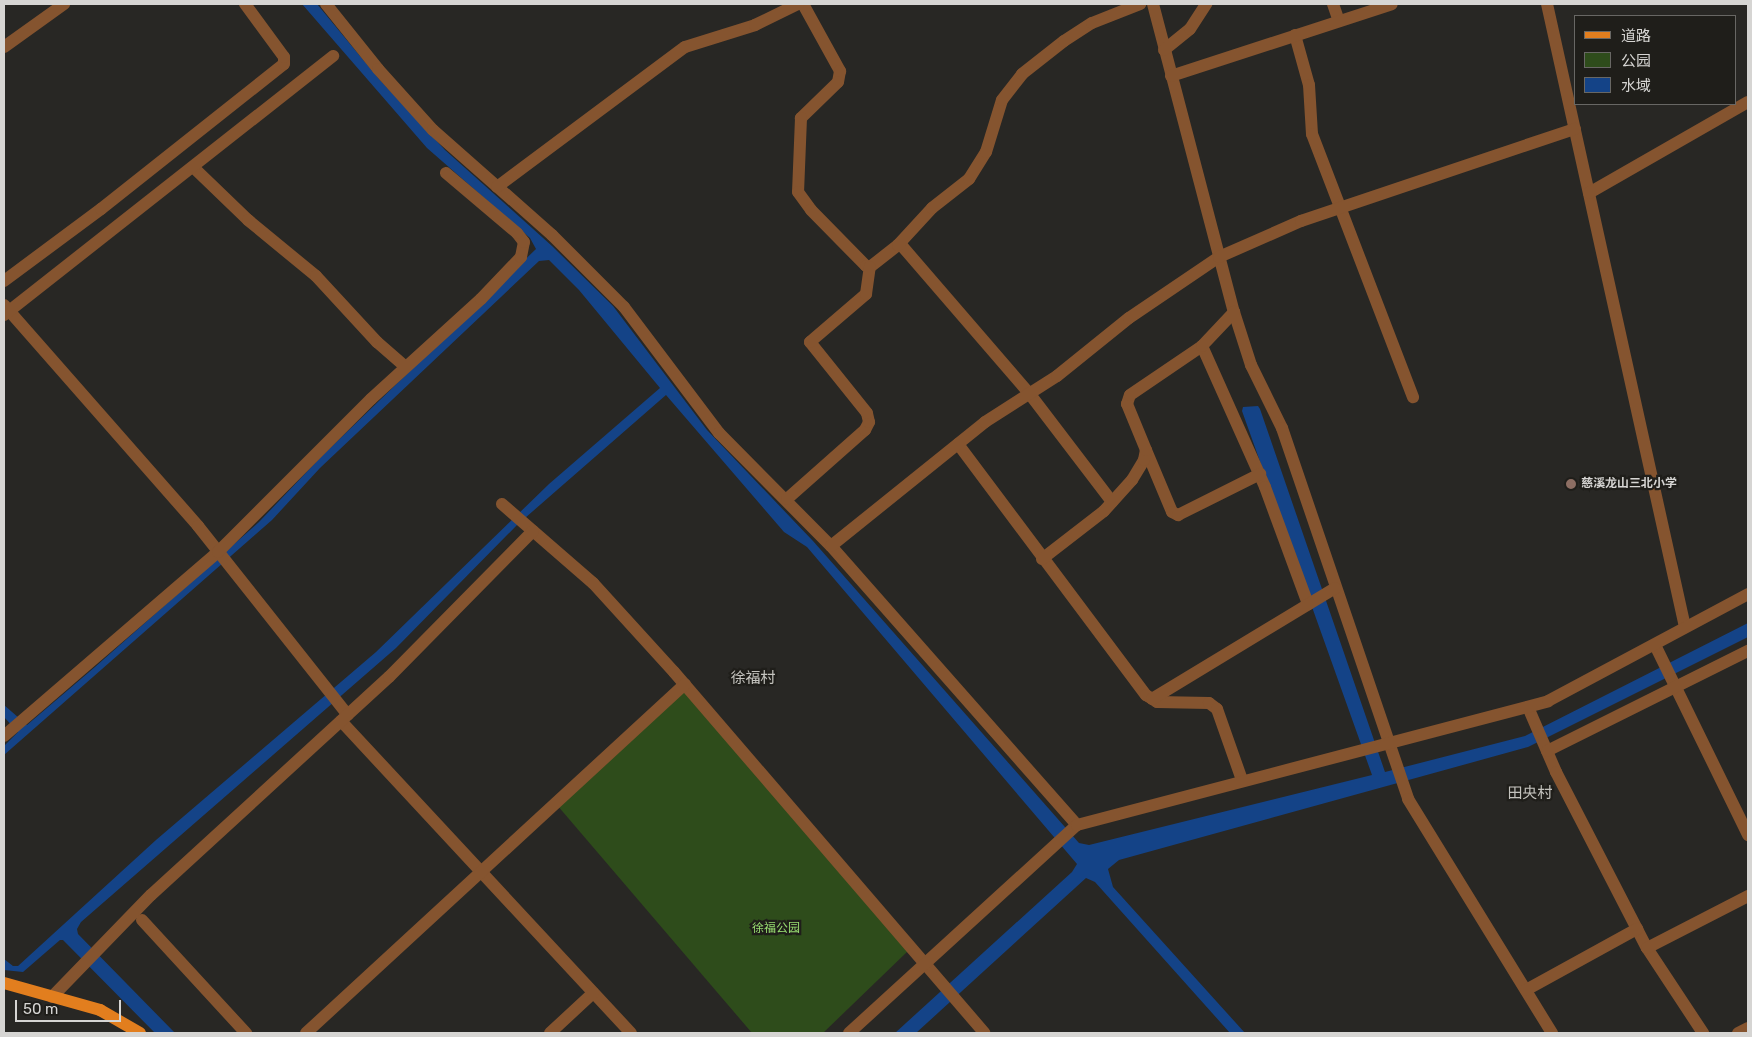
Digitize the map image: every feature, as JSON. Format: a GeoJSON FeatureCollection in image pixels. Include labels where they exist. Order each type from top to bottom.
{"type":"FeatureCollection","features":[{"type":"Feature","properties":{"kind":"main road"},"geometry":{"type":"LineString","coordinates":[[4,983],[100,1010],[140,1033]]}},
{"type":"Feature","properties":{"kind":"street"},"geometry":{"type":"LineString","coordinates":[[4,46],[64,4]]}},
{"type":"Feature","properties":{"kind":"street"},"geometry":{"type":"LineString","coordinates":[[4,281],[101,209],[284,64],[284,57],[245,4]]}},
{"type":"Feature","properties":{"kind":"street"},"geometry":{"type":"LineString","coordinates":[[326,4],[378,69],[433,130],[497,187],[624,307],[719,433],[787,499],[831,546],[1077,825]]}},
{"type":"Feature","properties":{"kind":"street"},"geometry":{"type":"LineString","coordinates":[[497,187],[685,47],[755,25],[798,4]]}},
{"type":"Feature","properties":{"kind":"street"},"geometry":{"type":"LineString","coordinates":[[803,4],[840,71],[838,82],[801,118],[798,192],[811,210],[870,267]]}},
{"type":"Feature","properties":{"kind":"street"},"geometry":{"type":"LineString","coordinates":[[787,499],[865,430],[869,422],[868,413],[810,342],[866,294],[870,267],[898,245],[932,208],[969,178],[986,152],[1002,100],[1022,74],[1085,28],[1140,4]]}},
{"type":"Feature","properties":{"kind":"street"},"geometry":{"type":"LineString","coordinates":[[1153,4],[1234,312],[1251,365],[1282,428],[1408,799],[1552,1033]]}},
{"type":"Feature","properties":{"kind":"street"},"geometry":{"type":"LineString","coordinates":[[1164,50],[1190,29],[1206,4]]}},
{"type":"Feature","properties":{"kind":"street"},"geometry":{"type":"LineString","coordinates":[[1333,4],[1339,21]]}},
{"type":"Feature","properties":{"kind":"street"},"geometry":{"type":"LineString","coordinates":[[1172,76],[1392,4]]}},
{"type":"Feature","properties":{"kind":"street"},"geometry":{"type":"LineString","coordinates":[[1547,4],[1686,627]]}},
{"type":"Feature","properties":{"kind":"street"},"geometry":{"type":"LineString","coordinates":[[1295,36],[1308,85],[1312,134],[1413,397]]}},
{"type":"Feature","properties":{"kind":"street"},"geometry":{"type":"LineString","coordinates":[[333,56],[193,167],[6,310],[218,552],[344,718],[480,872],[631,1033]]}},
{"type":"Feature","properties":{"kind":"street"},"geometry":{"type":"LineString","coordinates":[[1589,193],[1748,102]]}},
{"type":"Feature","properties":{"kind":"street"},"geometry":{"type":"LineString","coordinates":[[831,546],[958,444],[1029,393],[1057,376],[1129,318],[1219,257],[1254,239],[1340,208],[1575,129]]}},
{"type":"Feature","properties":{"kind":"street"},"geometry":{"type":"LineString","coordinates":[[193,167],[248,220],[316,276],[377,342],[406,367]]}},
{"type":"Feature","properties":{"kind":"street"},"geometry":{"type":"LineString","coordinates":[[4,736],[218,552],[521,257],[524,242],[516,232],[446,173]]}},
{"type":"Feature","properties":{"kind":"street"},"geometry":{"type":"LineString","coordinates":[[898,245],[908,252],[1029,393],[1112,502]]}},
{"type":"Feature","properties":{"kind":"street"},"geometry":{"type":"LineString","coordinates":[[1234,312],[1202,346],[1130,395],[1127,404],[1172,512],[1178,515],[1260,474]]}},
{"type":"Feature","properties":{"kind":"street"},"geometry":{"type":"LineString","coordinates":[[1202,346],[1260,474],[1308,604]]}},
{"type":"Feature","properties":{"kind":"street"},"geometry":{"type":"LineString","coordinates":[[958,444],[1113,654],[1152,699],[1157,702],[1209,704],[1217,708],[1242,780]]}},
{"type":"Feature","properties":{"kind":"street"},"geometry":{"type":"LineString","coordinates":[[1042,559],[1112,502],[1132,480],[1146,450]]}},
{"type":"Feature","properties":{"kind":"street"},"geometry":{"type":"LineString","coordinates":[[502,504],[593,584],[685,684],[984,1033]]}},
{"type":"Feature","properties":{"kind":"street"},"geometry":{"type":"LineString","coordinates":[[52,997],[151,895],[344,718],[533,531]]}},
{"type":"Feature","properties":{"kind":"street"},"geometry":{"type":"LineString","coordinates":[[1152,699],[1335,588]]}},
{"type":"Feature","properties":{"kind":"street"},"geometry":{"type":"LineString","coordinates":[[849,1033],[1077,825],[1242,780],[1548,701],[1748,594]]}},
{"type":"Feature","properties":{"kind":"street"},"geometry":{"type":"LineString","coordinates":[[1655,645],[1748,835]]}},
{"type":"Feature","properties":{"kind":"street"},"geometry":{"type":"LineString","coordinates":[[1547,751],[1748,651]]}},
{"type":"Feature","properties":{"kind":"street"},"geometry":{"type":"LineString","coordinates":[[306,1033],[685,684]]}},
{"type":"Feature","properties":{"kind":"street"},"geometry":{"type":"LineString","coordinates":[[1528,707],[1547,751],[1647,948],[1703,1033]]}},
{"type":"Feature","properties":{"kind":"street"},"geometry":{"type":"LineString","coordinates":[[1647,948],[1748,896]]}},
{"type":"Feature","properties":{"kind":"street"},"geometry":{"type":"LineString","coordinates":[[142,920],[246,1033]]}},
{"type":"Feature","properties":{"kind":"street"},"geometry":{"type":"LineString","coordinates":[[1526,990],[1637,929]]}},
{"type":"Feature","properties":{"kind":"street"},"geometry":{"type":"LineString","coordinates":[[550,1033],[593,993]]}},
{"type":"Feature","properties":{"kind":"street"},"geometry":{"type":"LineString","coordinates":[[1738,1033],[1748,1028]]}},
{"type":"Feature","properties":{"kind":"green space","name":"徐福公园"},"geometry":{"type":"Polygon","coordinates":[[[683,689],[908,951],[823,1033],[752,1033],[557,805],[683,689]]]}},
{"type":"Feature","properties":{"kind":"water"},"geometry":{"type":"Polygon","coordinates":[[[302,4],[317,4],[379,79],[445,150],[552,246],[613,306],[707,430],[813,541],[1079,843],[1089,845],[1372,775],[1242,411],[1243,407],[1258,406],[1260,409],[1385,772],[1525,736],[1748,623],[1748,637],[1528,747],[1119,860],[1108,869],[1113,887],[1245,1033],[1230,1033],[1095,882],[1086,878],[916,1033],[895,1033],[1072,872],[1077,864],[807,547],[784,532],[666,395],[517,525],[396,648],[81,922],[77,929],[78,934],[175,1033],[155,1033],[63,940],[60,940],[23,972],[4,970],[4,959],[13,966],[18,966],[156,840],[376,652],[549,484],[660,388],[579,290],[549,260],[539,261],[320,468],[272,520],[4,755],[4,746],[18,732],[4,717],[4,705],[27,725],[95,667],[259,522],[321,457],[536,249],[530,238],[427,148],[302,4]]]}},
{"type":"Feature","properties":{"kind":"place","name":"慈溪龙山三北小学"},"geometry":{"type":"Point","coordinates":[1571,484]}},
{"type":"Feature","properties":{"kind":"district","name":"徐福村"},"geometry":{"type":"Point","coordinates":[753,679]}},
{"type":"Feature","properties":{"kind":"district","name":"田央村"},"geometry":{"type":"Point","coordinates":[1530,794]}}]}
